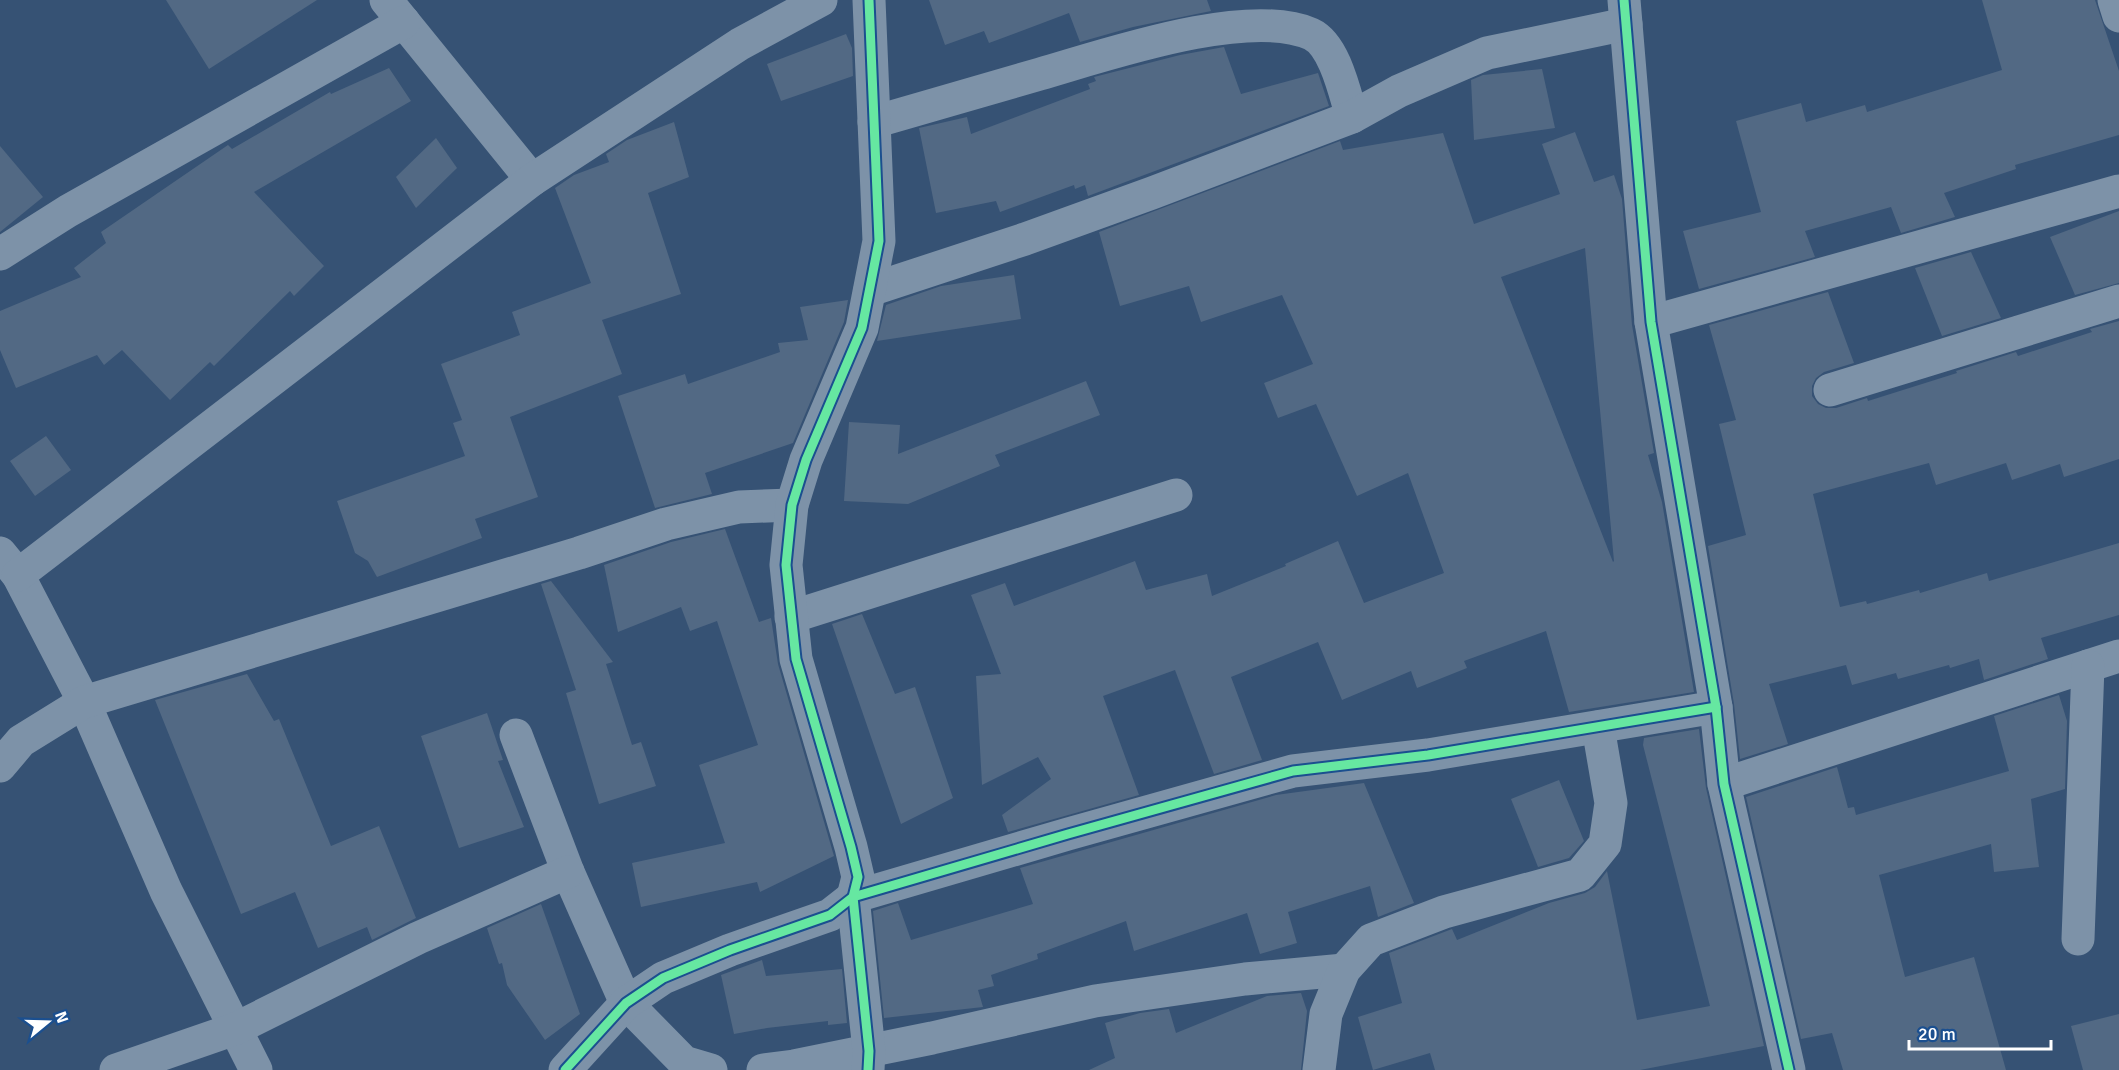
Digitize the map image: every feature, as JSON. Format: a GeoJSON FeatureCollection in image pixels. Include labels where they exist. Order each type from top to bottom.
{"type":"FeatureCollection","features":[{"type":"Feature","properties":{"kind":"street"},"geometry":{"type":"LineString","coordinates":[[256,1070],[166,891],[84,702],[9,564],[532,180],[740,44],[821,0]]}},
{"type":"Feature","properties":{"kind":"street"},"geometry":{"type":"LineString","coordinates":[[869,0],[879,241],[862,328],[806,460],[792,505],[786,565],[796,659],[858,877],[853,897],[869,1060]]}},
{"type":"Feature","properties":{"kind":"street"},"geometry":{"type":"LineString","coordinates":[[2114,0],[2119,16]]}},
{"type":"Feature","properties":{"kind":"street"},"geometry":{"type":"LineString","coordinates":[[0,254],[395,11],[532,180]]}},
{"type":"Feature","properties":{"kind":"street"},"geometry":{"type":"LineString","coordinates":[[870,290],[1120,205],[1352,117],[1399,91],[1452,66],[1487,53],[1625,12],[1651,322],[1716,707],[1724,784],[1789,1070]]}},
{"type":"Feature","properties":{"kind":"street"},"geometry":{"type":"LineString","coordinates":[[874,122],[1116,52],[1213,29],[1281,26],[1313,35],[1333,57],[1352,117]]}},
{"type":"Feature","properties":{"kind":"street"},"geometry":{"type":"LineString","coordinates":[[1651,322],[2119,191]]}},
{"type":"Feature","properties":{"kind":"street"},"geometry":{"type":"LineString","coordinates":[[1830,390],[2119,301]]}},
{"type":"Feature","properties":{"kind":"street"},"geometry":{"type":"LineString","coordinates":[[791,617],[1176,495]]}},
{"type":"Feature","properties":{"kind":"street"},"geometry":{"type":"LineString","coordinates":[[0,766],[21,741],[84,702],[579,553],[666,524],[739,507],[792,505]]}},
{"type":"Feature","properties":{"kind":"street"},"geometry":{"type":"LineString","coordinates":[[1724,784],[2119,656]]}},
{"type":"Feature","properties":{"kind":"street"},"geometry":{"type":"LineString","coordinates":[[2078,939],[2088,666]]}},
{"type":"Feature","properties":{"kind":"street"},"geometry":{"type":"LineString","coordinates":[[565,1070],[626,1003],[663,978],[730,950],[830,915],[853,897],[1293,771],[1428,755],[1716,707]]}},
{"type":"Feature","properties":{"kind":"street"},"geometry":{"type":"LineString","coordinates":[[1318,1070],[1326,1014],[1344,970],[1371,940],[1444,912],[1580,875],[1605,844],[1611,803],[1598,727]]}},
{"type":"Feature","properties":{"kind":"street"},"geometry":{"type":"LineString","coordinates":[[516,735],[568,872],[626,1003],[684,1062],[711,1070]]}},
{"type":"Feature","properties":{"kind":"street"},"geometry":{"type":"LineString","coordinates":[[117,1070],[235,1029],[418,938],[568,872]]}},
{"type":"Feature","properties":{"kind":"street"},"geometry":{"type":"LineString","coordinates":[[763,1070],[869,1060],[1095,1001],[1245,979],[1344,970]]}},
{"type":"Feature","properties":{"kind":"building"},"geometry":{"type":"Polygon","coordinates":[[[166,0],[317,0],[209,69],[166,0]]]}},
{"type":"Feature","properties":{"kind":"building"},"geometry":{"type":"Polygon","coordinates":[[[929,0],[1207,0],[1211,11],[1133,27],[1080,42],[1069,13],[989,43],[984,31],[945,45],[929,0]]]}},
{"type":"Feature","properties":{"kind":"building"},"geometry":{"type":"Polygon","coordinates":[[[1982,0],[2095,0],[2119,71],[2119,135],[2015,165],[2016,169],[1944,193],[1955,217],[1901,233],[1891,207],[1805,231],[1815,257],[1699,289],[1683,231],[1761,212],[1736,121],[1801,103],[1806,122],[1865,105],[1867,112],[2002,70],[1982,0]]]}},
{"type":"Feature","properties":{"kind":"building"},"geometry":{"type":"Polygon","coordinates":[[[846,34],[852,48],[853,76],[781,101],[767,64],[846,34]]]}},
{"type":"Feature","properties":{"kind":"building"},"geometry":{"type":"Polygon","coordinates":[[[1224,47],[1241,94],[1318,73],[1329,106],[1088,196],[1085,185],[1075,189],[1074,185],[1000,212],[996,201],[936,213],[919,128],[967,117],[971,134],[1090,89],[1088,84],[1096,81],[1094,77],[1180,55],[1224,47]]]}},
{"type":"Feature","properties":{"kind":"building"},"geometry":{"type":"Polygon","coordinates":[[[389,68],[411,101],[254,192],[324,266],[294,296],[290,291],[214,366],[210,362],[170,400],[122,350],[104,365],[97,355],[16,388],[0,350],[0,311],[81,277],[74,268],[106,243],[101,232],[228,145],[232,149],[330,92],[331,94],[389,68]]]}},
{"type":"Feature","properties":{"kind":"building"},"geometry":{"type":"Polygon","coordinates":[[[1542,69],[1555,128],[1474,140],[1471,80],[1483,75],[1542,69]]]}},
{"type":"Feature","properties":{"kind":"building"},"geometry":{"type":"Polygon","coordinates":[[[674,122],[689,177],[648,193],[681,294],[602,320],[622,374],[510,417],[538,497],[475,519],[482,538],[377,577],[368,561],[355,553],[337,501],[465,456],[453,423],[462,420],[441,364],[520,335],[512,312],[591,283],[555,188],[574,175],[609,162],[606,154],[627,140],[674,122]]]}},
{"type":"Feature","properties":{"kind":"building"},"geometry":{"type":"Polygon","coordinates":[[[1575,132],[1594,182],[1614,175],[1622,199],[1632,325],[1654,453],[1648,455],[1662,502],[1694,692],[1569,712],[1546,631],[1464,661],[1467,668],[1417,688],[1411,671],[1342,700],[1318,642],[1231,677],[1262,760],[1214,774],[1175,670],[1103,696],[1139,795],[1008,832],[1002,815],[1051,779],[1038,757],[982,785],[976,676],[1001,674],[971,595],[1005,583],[1014,606],[1135,561],[1146,590],[1207,574],[1212,596],[1286,566],[1285,564],[1338,541],[1364,603],[1444,573],[1408,473],[1357,496],[1316,404],[1278,418],[1264,383],[1313,364],[1282,295],[1201,322],[1189,286],[1120,306],[1099,232],[1340,141],[1343,150],[1443,133],[1474,224],[1560,194],[1542,144],[1575,132]],[[1585,248],[1501,277],[1614,561],[1585,248]]]}},
{"type":"Feature","properties":{"kind":"building"},"geometry":{"type":"Polygon","coordinates":[[[436,138],[457,168],[416,208],[396,177],[436,138]]]}},
{"type":"Feature","properties":{"kind":"building"},"geometry":{"type":"Polygon","coordinates":[[[0,146],[43,197],[0,232],[0,146]]]}},
{"type":"Feature","properties":{"kind":"building"},"geometry":{"type":"Polygon","coordinates":[[[2119,211],[2119,283],[2075,295],[2050,237],[2119,211]]]}},
{"type":"Feature","properties":{"kind":"building"},"geometry":{"type":"Polygon","coordinates":[[[1971,252],[2001,318],[1942,336],[1915,268],[1971,252]]]}},
{"type":"Feature","properties":{"kind":"building"},"geometry":{"type":"Polygon","coordinates":[[[1014,275],[1021,319],[877,341],[886,305],[941,286],[1014,275]]]}},
{"type":"Feature","properties":{"kind":"building"},"geometry":{"type":"Polygon","coordinates":[[[1828,292],[1854,363],[1824,372],[1816,378],[1812,386],[1812,396],[1818,404],[1826,408],[1836,408],[1867,398],[1868,401],[2016,352],[2018,356],[2092,332],[2090,329],[2119,321],[2119,459],[2064,477],[2060,464],[2012,480],[2006,463],[1936,485],[1929,463],[1813,494],[1840,607],[1866,601],[1867,604],[1919,590],[1920,593],[1987,573],[1989,581],[2119,543],[2119,615],[2041,638],[2048,659],[1984,680],[1979,659],[1898,679],[1896,673],[1852,685],[1846,665],[1769,684],[1788,744],[1740,759],[1734,704],[1708,546],[1746,535],[1719,424],[1736,420],[1709,325],[1828,292]]]}},
{"type":"Feature","properties":{"kind":"building"},"geometry":{"type":"Polygon","coordinates":[[[848,300],[844,322],[793,443],[705,473],[712,494],[655,508],[618,396],[685,374],[688,384],[780,352],[778,343],[808,340],[800,307],[848,300]]]}},
{"type":"Feature","properties":{"kind":"building"},"geometry":{"type":"Polygon","coordinates":[[[1086,381],[1100,415],[995,455],[1000,466],[908,504],[844,501],[849,422],[900,425],[898,454],[1086,381]]]}},
{"type":"Feature","properties":{"kind":"building"},"geometry":{"type":"Polygon","coordinates":[[[46,436],[71,470],[35,496],[10,461],[46,436]]]}},
{"type":"Feature","properties":{"kind":"building"},"geometry":{"type":"Polygon","coordinates":[[[725,529],[759,622],[771,618],[778,664],[834,856],[760,892],[757,882],[641,907],[632,863],[725,843],[699,765],[758,745],[717,621],[690,631],[681,607],[618,632],[604,565],[671,542],[725,529]]]}},
{"type":"Feature","properties":{"kind":"building"},"geometry":{"type":"Polygon","coordinates":[[[551,581],[613,662],[606,664],[632,745],[641,742],[656,786],[599,804],[566,693],[576,690],[541,584],[551,581]]]}},
{"type":"Feature","properties":{"kind":"building"},"geometry":{"type":"Polygon","coordinates":[[[862,614],[895,694],[915,687],[953,798],[901,824],[832,624],[862,614]]]}},
{"type":"Feature","properties":{"kind":"building"},"geometry":{"type":"Polygon","coordinates":[[[247,674],[274,721],[279,719],[331,846],[379,826],[416,918],[372,940],[367,927],[318,948],[295,892],[241,914],[155,700],[247,674]]]}},
{"type":"Feature","properties":{"kind":"building"},"geometry":{"type":"Polygon","coordinates":[[[2059,695],[2067,721],[2065,789],[2031,799],[2039,867],[1994,872],[1991,844],[1879,875],[1905,977],[1974,957],[2006,1070],[1843,1070],[1832,1033],[1801,1039],[1746,797],[1837,767],[1848,808],[1854,807],[1856,815],[2009,771],[1994,716],[2059,695]]]}},
{"type":"Feature","properties":{"kind":"building"},"geometry":{"type":"Polygon","coordinates":[[[487,713],[503,760],[498,761],[524,827],[459,848],[421,736],[487,713]]]}},
{"type":"Feature","properties":{"kind":"building"},"geometry":{"type":"Polygon","coordinates":[[[1699,729],[1706,788],[1764,1046],[1640,1070],[1435,1070],[1430,1053],[1373,1070],[1358,1017],[1402,1003],[1389,953],[1452,929],[1457,940],[1549,903],[1585,893],[1595,887],[1607,871],[1637,1020],[1710,1006],[1643,745],[1644,738],[1699,729]]]}},
{"type":"Feature","properties":{"kind":"building"},"geometry":{"type":"Polygon","coordinates":[[[1559,780],[1584,841],[1569,858],[1538,867],[1511,799],[1559,780]]]}},
{"type":"Feature","properties":{"kind":"building"},"geometry":{"type":"Polygon","coordinates":[[[1364,783],[1414,903],[1378,917],[1370,886],[1288,912],[1297,943],[1260,954],[1247,913],[1134,951],[1126,921],[1037,954],[1038,959],[991,975],[994,986],[978,990],[983,1007],[884,1018],[873,911],[898,903],[911,940],[1033,904],[1020,868],[1276,795],[1364,783]]]}},
{"type":"Feature","properties":{"kind":"building"},"geometry":{"type":"Polygon","coordinates":[[[541,904],[580,1014],[545,1040],[507,985],[502,963],[499,964],[487,928],[541,904]]]}},
{"type":"Feature","properties":{"kind":"building"},"geometry":{"type":"Polygon","coordinates":[[[762,960],[766,976],[842,969],[847,1023],[828,1025],[828,1021],[734,1034],[721,975],[762,960]]]}},
{"type":"Feature","properties":{"kind":"building"},"geometry":{"type":"Polygon","coordinates":[[[1301,993],[1307,1011],[1301,1070],[1089,1070],[1115,1058],[1105,1023],[1140,1013],[1169,1009],[1176,1033],[1267,996],[1301,993]]]}},
{"type":"Feature","properties":{"kind":"building"},"geometry":{"type":"Polygon","coordinates":[[[2119,1014],[2119,1070],[2083,1070],[2071,1026],[2119,1014]]]}},
{"type":"Feature","properties":{"kind":"cycle path"},"geometry":{"type":"LineString","coordinates":[[868,1070],[869,1051],[853,897],[858,877],[796,659],[786,565],[792,505],[806,460],[862,328],[879,241],[869,0]]}},
{"type":"Feature","properties":{"kind":"cycle path"},"geometry":{"type":"LineString","coordinates":[[1624,0],[1651,322],[1716,707],[1724,784],[1789,1070]]}},
{"type":"Feature","properties":{"kind":"cycle path"},"geometry":{"type":"LineString","coordinates":[[565,1070],[626,1003],[663,978],[730,950],[830,915],[853,897],[1293,771],[1428,755],[1716,707]]}}]}
